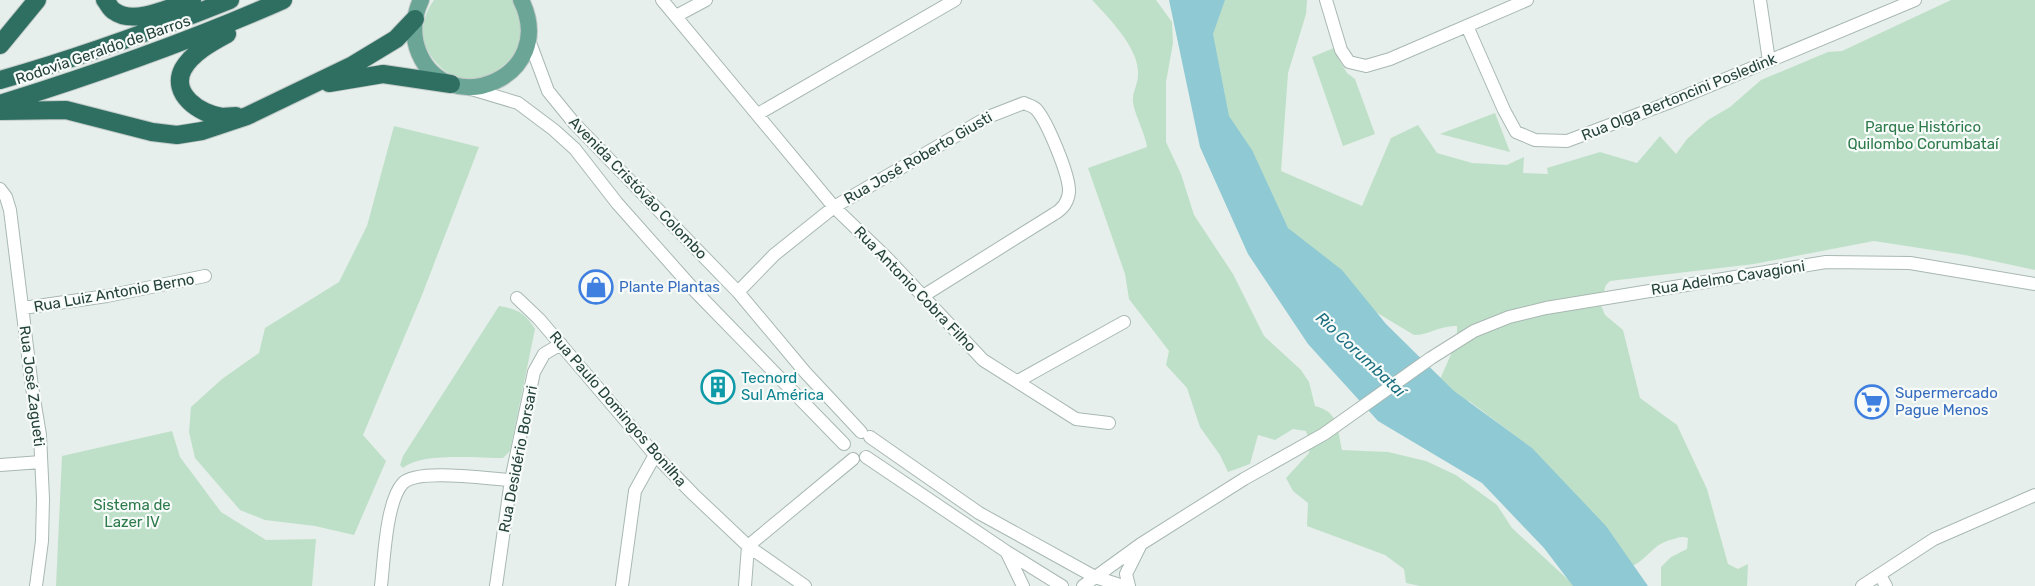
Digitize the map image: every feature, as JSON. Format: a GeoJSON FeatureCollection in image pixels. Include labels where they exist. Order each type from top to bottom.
{"type":"FeatureCollection","features":[{"type":"Feature","properties":{"kind":"highway"},"geometry":{"type":"LineString","coordinates":[[0,45],[36,0]]}},
{"type":"Feature","properties":{"kind":"highway"},"geometry":{"type":"LineString","coordinates":[[105,0],[114,11],[134,17],[192,0]]}},
{"type":"Feature","properties":{"kind":"highway","name":"Rodovia Geraldo de Barros"},"geometry":{"type":"LineString","coordinates":[[0,80],[166,26],[230,0]]}},
{"type":"Feature","properties":{"kind":"highway","name":"Rodovia Geraldo de Barros"},"geometry":{"type":"LineString","coordinates":[[0,104],[86,77],[194,38],[283,0]]}},
{"type":"Feature","properties":{"kind":"highway"},"geometry":{"type":"LineString","coordinates":[[247,116],[222,117],[198,108],[185,97],[180,84],[181,76],[190,60],[215,40],[290,0]]}},
{"type":"Feature","properties":{"kind":"highway"},"geometry":{"type":"LineString","coordinates":[[0,111],[66,110],[152,132],[177,135],[202,131],[247,116],[380,50],[396,39],[416,7]]}},
{"type":"Feature","properties":{"kind":"highway"},"geometry":{"type":"LineString","coordinates":[[309,86],[383,74],[457,85]]}},
{"type":"Feature","properties":{"kind":"main road"},"geometry":{"type":"LineString","coordinates":[[416,7],[414,33],[416,46],[429,69],[439,78],[457,85],[486,85],[505,76],[524,54],[529,40],[530,26],[521,0]]}},
{"type":"Feature","properties":{"kind":"street","name":"Rua Antonio Cobra Filho"},"geometry":{"type":"LineString","coordinates":[[662,0],[834,207],[886,256],[983,360],[1076,419],[1109,423]]}},
{"type":"Feature","properties":{"kind":"street"},"geometry":{"type":"LineString","coordinates":[[676,16],[705,0]]}},
{"type":"Feature","properties":{"kind":"street"},"geometry":{"type":"LineString","coordinates":[[758,114],[955,0]]}},
{"type":"Feature","properties":{"kind":"street"},"geometry":{"type":"LineString","coordinates":[[1326,0],[1341,50],[1349,62],[1359,65],[1373,65],[1527,0]]}},
{"type":"Feature","properties":{"kind":"street"},"geometry":{"type":"LineString","coordinates":[[1760,0],[1769,61]]}},
{"type":"Feature","properties":{"kind":"street","name":"Rua Olga Bertoncini Posledink"},"geometry":{"type":"LineString","coordinates":[[1467,26],[1516,132],[1535,141],[1567,141],[1582,137],[1769,61],[1885,6],[1915,0]]}},
{"type":"Feature","properties":{"kind":"street","name":"Avenida Cristóvão Colombo"},"geometry":{"type":"LineString","coordinates":[[529,40],[548,91],[561,107],[738,292],[805,372],[865,434],[979,513],[1095,577],[1123,586]]}},
{"type":"Feature","properties":{"kind":"street","name":"Avenida Cristóvão Colombo"},"geometry":{"type":"LineString","coordinates":[[457,85],[518,103],[554,130],[575,150],[617,203],[696,292],[843,444]]}},
{"type":"Feature","properties":{"kind":"street","name":"Rua José Roberto Giusti"},"geometry":{"type":"LineString","coordinates":[[738,292],[774,255],[834,207],[988,117],[1024,103],[1037,110],[1050,134],[1068,178],[1067,201],[1060,211],[923,296]]}},
{"type":"Feature","properties":{"kind":"street","name":"Rua José Zagueti"},"geometry":{"type":"LineString","coordinates":[[0,189],[6,197],[10,210],[40,435],[42,541],[36,586]]}},
{"type":"Feature","properties":{"kind":"street","name":"Rua Adelmo Cavagioni"},"geometry":{"type":"LineString","coordinates":[[1083,586],[1141,544],[1244,479],[1324,434],[1431,358],[1474,331],[1509,317],[1546,308],[1826,262],[1910,263],[1958,269],[2035,284]]}},
{"type":"Feature","properties":{"kind":"street","name":"Rua Luiz Antonio Berno"},"geometry":{"type":"LineString","coordinates":[[23,308],[107,296],[205,276]]}},
{"type":"Feature","properties":{"kind":"street","name":"Rua Paulo Domingos Bonilha"},"geometry":{"type":"LineString","coordinates":[[517,298],[539,319],[655,454],[748,546],[805,586]]}},
{"type":"Feature","properties":{"kind":"street"},"geometry":{"type":"LineString","coordinates":[[1018,381],[1124,322]]}},
{"type":"Feature","properties":{"kind":"street","name":"Rua Desidério Borsari"},"geometry":{"type":"LineString","coordinates":[[496,586],[511,480],[534,372],[544,354],[561,344]]}},
{"type":"Feature","properties":{"kind":"street"},"geometry":{"type":"LineString","coordinates":[[865,434],[872,449],[866,457],[853,459],[845,453],[843,444],[848,435],[865,434]]}},
{"type":"Feature","properties":{"kind":"street"},"geometry":{"type":"LineString","coordinates":[[622,586],[635,491],[655,454]]}},
{"type":"Feature","properties":{"kind":"street"},"geometry":{"type":"LineString","coordinates":[[866,457],[1007,552],[1062,586]]}},
{"type":"Feature","properties":{"kind":"street"},"geometry":{"type":"LineString","coordinates":[[745,586],[748,546],[853,459]]}},
{"type":"Feature","properties":{"kind":"street"},"geometry":{"type":"LineString","coordinates":[[0,465],[41,462]]}},
{"type":"Feature","properties":{"kind":"street"},"geometry":{"type":"LineString","coordinates":[[381,586],[389,518],[402,484],[424,475],[511,480]]}},
{"type":"Feature","properties":{"kind":"street"},"geometry":{"type":"LineString","coordinates":[[1862,586],[1883,581],[1934,539],[2035,495]]}},
{"type":"Feature","properties":{"kind":"street"},"geometry":{"type":"LineString","coordinates":[[1129,586],[1126,574],[1141,544]]}},
{"type":"Feature","properties":{"kind":"street"},"geometry":{"type":"LineString","coordinates":[[1007,552],[1023,586]]}},
{"type":"Feature","properties":{"kind":"green space"},"geometry":{"type":"Polygon","coordinates":[[[434,0],[512,0],[522,27],[520,43],[515,53],[488,77],[468,81],[450,74],[435,61],[425,44],[424,21],[434,0]]]}},
{"type":"Feature","properties":{"kind":"green space"},"geometry":{"type":"Polygon","coordinates":[[[1092,0],[1156,0],[1172,22],[1173,43],[1166,82],[1166,142],[1181,174],[1194,215],[1233,274],[1264,336],[1301,370],[1309,382],[1315,406],[1329,412],[1333,417],[1338,428],[1342,450],[1388,452],[1426,461],[1456,475],[1497,505],[1512,528],[1575,586],[1420,586],[1406,583],[1404,569],[1385,555],[1307,526],[1308,503],[1293,491],[1286,478],[1309,453],[1310,443],[1306,431],[1293,429],[1275,440],[1258,435],[1250,464],[1228,472],[1220,455],[1200,427],[1187,388],[1166,365],[1169,351],[1129,299],[1125,274],[1088,168],[1147,147],[1133,102],[1138,75],[1134,55],[1122,34],[1092,0]]]}},
{"type":"Feature","properties":{"kind":"green space","name":"Parque Histórico Quilombo Corumbataí"},"geometry":{"type":"Polygon","coordinates":[[[1195,0],[1307,0],[1306,14],[1288,73],[1281,171],[1362,206],[1391,138],[1418,125],[1437,153],[1472,163],[1507,165],[1524,157],[1523,173],[1548,174],[1547,168],[1600,152],[1637,163],[1660,136],[1676,154],[1687,139],[1708,120],[1730,107],[1761,80],[1828,52],[1842,51],[1951,0],[2035,0],[2035,270],[1965,255],[1874,241],[1754,264],[1610,281],[1606,285],[1600,303],[1605,315],[1623,330],[1640,398],[1677,425],[1707,489],[1728,564],[1738,569],[1748,564],[1747,586],[1661,586],[1661,567],[1671,557],[1687,549],[1688,538],[1679,537],[1660,544],[1632,566],[1529,446],[1469,401],[1432,397],[1457,341],[1457,326],[1414,335],[1349,296],[1288,228],[1232,156],[1195,0]]]}},
{"type":"Feature","properties":{"kind":"green space"},"geometry":{"type":"Polygon","coordinates":[[[1334,48],[1347,73],[1355,79],[1375,134],[1343,146],[1312,57],[1334,48]]]}},
{"type":"Feature","properties":{"kind":"green space"},"geometry":{"type":"Polygon","coordinates":[[[1495,113],[1510,152],[1440,134],[1495,113]]]}},
{"type":"Feature","properties":{"kind":"green space"},"geometry":{"type":"Polygon","coordinates":[[[394,126],[479,147],[422,295],[363,435],[386,461],[354,535],[315,526],[265,520],[240,510],[195,458],[189,432],[191,407],[222,379],[259,353],[265,328],[339,282],[367,226],[394,126]]]}},
{"type":"Feature","properties":{"kind":"green space"},"geometry":{"type":"Polygon","coordinates":[[[499,306],[520,313],[535,329],[510,451],[503,458],[436,458],[411,463],[403,468],[400,465],[403,456],[499,306]]]}},
{"type":"Feature","properties":{"kind":"green space","name":"Sistema de Lazer IV"},"geometry":{"type":"Polygon","coordinates":[[[172,431],[180,457],[221,512],[266,540],[316,539],[312,586],[56,586],[62,456],[172,431]]]}},
{"type":"Feature","properties":{"kind":"water","name":"Rio Corumbataí"},"geometry":{"type":"Polygon","coordinates":[[[1169,0],[1225,0],[1213,34],[1229,116],[1252,150],[1288,228],[1342,270],[1386,324],[1454,391],[1532,448],[1606,526],[1648,586],[1573,586],[1544,548],[1482,483],[1378,421],[1308,344],[1248,254],[1200,147],[1169,0]]]}},
{"type":"Feature","properties":{"kind":"place","name":"Plante Plantas"},"geometry":{"type":"Point","coordinates":[596,287]}},
{"type":"Feature","properties":{"kind":"place","name":"Tecnord Sul América"},"geometry":{"type":"Point","coordinates":[718,387]}},
{"type":"Feature","properties":{"kind":"place","name":"Supermercado Pague Menos"},"geometry":{"type":"Point","coordinates":[1872,402]}}]}
